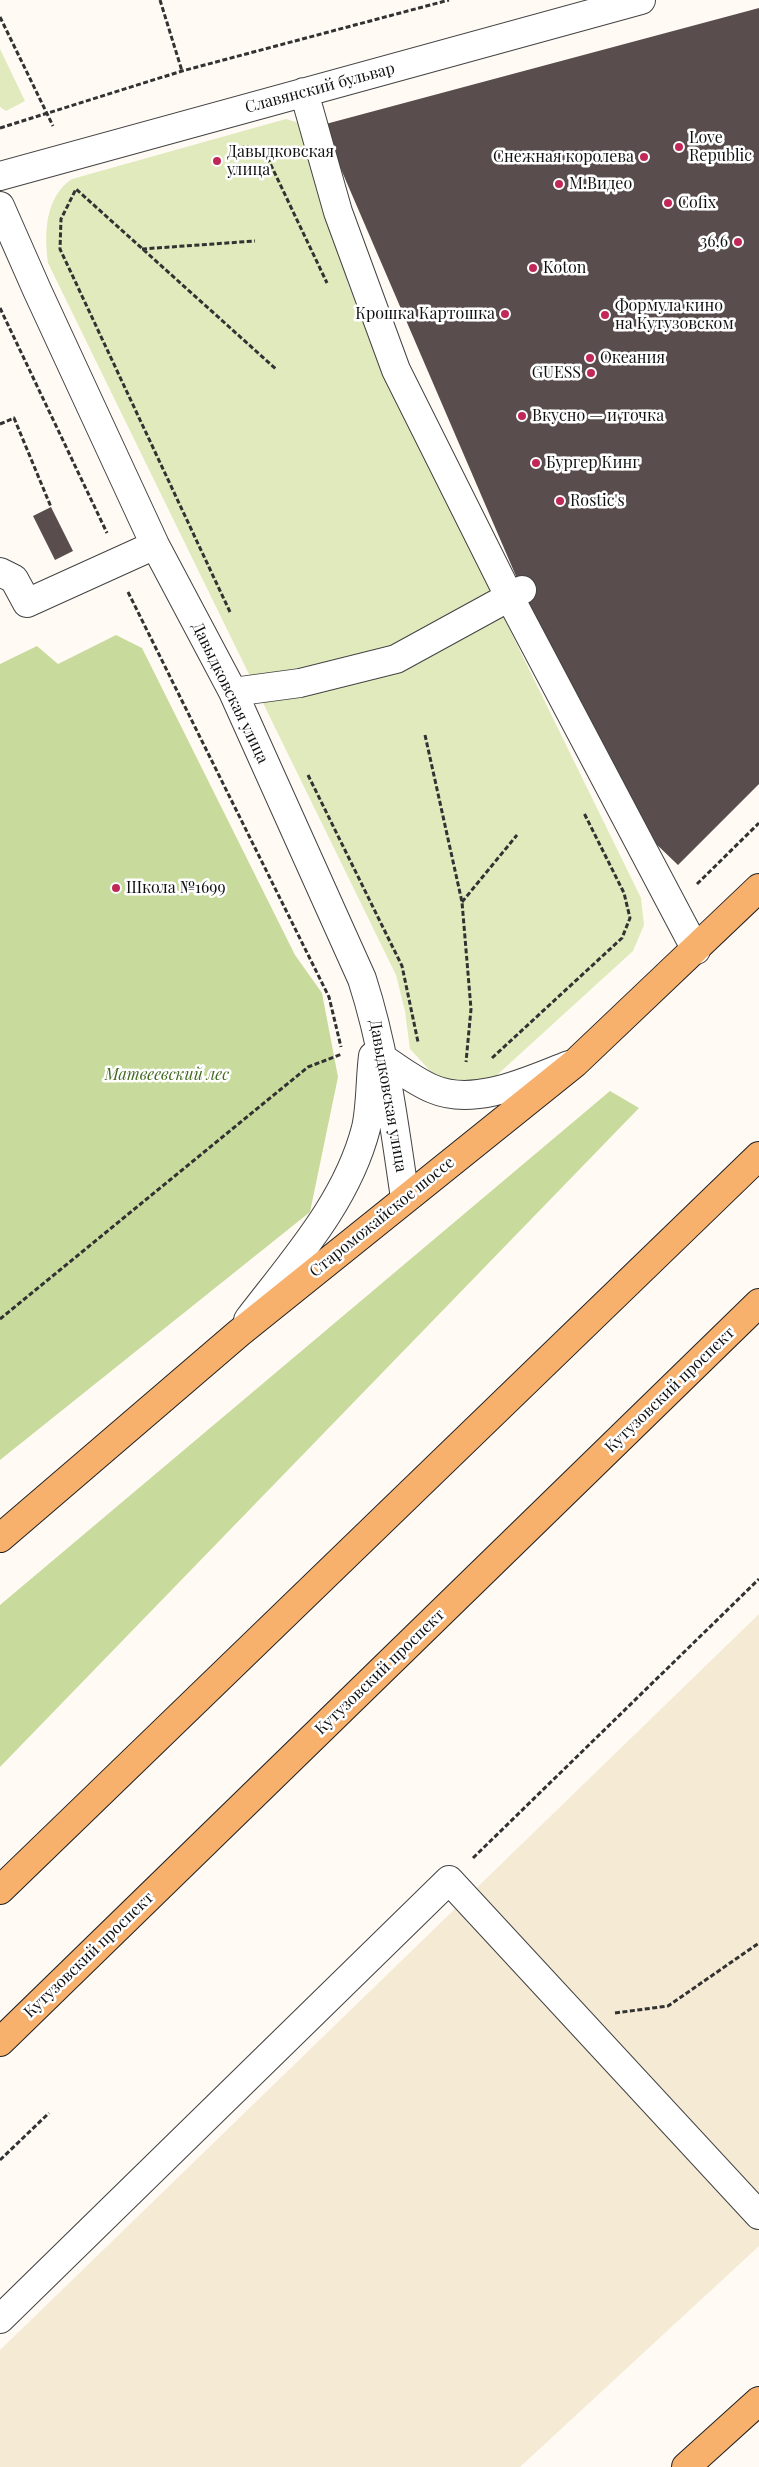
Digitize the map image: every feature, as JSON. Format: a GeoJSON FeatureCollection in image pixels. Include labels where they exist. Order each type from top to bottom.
{"type":"FeatureCollection","features":[{"type":"Feature","properties":{"kind":"main road","name":"Староможайское шоссе"},"geometry":{"type":"LineString","coordinates":[[0,1538],[238,1333],[575,1063],[696,950],[759,888]]}},
{"type":"Feature","properties":{"kind":"main road"},"geometry":{"type":"LineString","coordinates":[[0,1890],[759,1156]]}},
{"type":"Feature","properties":{"kind":"main road","name":"Кутузовский проспект"},"geometry":{"type":"LineString","coordinates":[[0,2042],[759,1302]]}},
{"type":"Feature","properties":{"kind":"main road"},"geometry":{"type":"LineString","coordinates":[[686,2467],[759,2401]]}},
{"type":"Feature","properties":{"kind":"street","name":"Славянский бульвар"},"geometry":{"type":"LineString","coordinates":[[0,176],[641,0]]}},
{"type":"Feature","properties":{"kind":"street"},"geometry":{"type":"LineString","coordinates":[[304,92],[338,212],[396,370],[515,593],[696,950]]}},
{"type":"Feature","properties":{"kind":"street","name":"Давыдковская улица"},"geometry":{"type":"LineString","coordinates":[[0,206],[155,545],[232,692],[362,979],[376,1022],[384,1060],[405,1198]]}},
{"type":"Feature","properties":{"kind":"street"},"geometry":{"type":"LineString","coordinates":[[0,572],[14,579],[26,603],[155,545]]}},
{"type":"Feature","properties":{"kind":"street"},"geometry":{"type":"LineString","coordinates":[[232,692],[300,683],[396,659],[515,593]]}},
{"type":"Feature","properties":{"kind":"street"},"geometry":{"type":"LineString","coordinates":[[238,1333],[308,1241],[339,1196],[356,1159],[366,1127],[376,1022]]}},
{"type":"Feature","properties":{"kind":"street"},"geometry":{"type":"LineString","coordinates":[[384,1060],[435,1090],[476,1096],[510,1087],[575,1063]]}},
{"type":"Feature","properties":{"kind":"street"},"geometry":{"type":"LineString","coordinates":[[0,2319],[449,1880],[759,2215]]}},
{"type":"Feature","properties":{"kind":"path"},"geometry":{"type":"LineString","coordinates":[[160,0],[182,71]]}},
{"type":"Feature","properties":{"kind":"path"},"geometry":{"type":"LineString","coordinates":[[0,128],[182,71],[449,0]]}},
{"type":"Feature","properties":{"kind":"path"},"geometry":{"type":"LineString","coordinates":[[0,17],[47,112],[52,126]]}},
{"type":"Feature","properties":{"kind":"path"},"geometry":{"type":"LineString","coordinates":[[231,148],[248,147],[269,161],[329,287]]}},
{"type":"Feature","properties":{"kind":"path"},"geometry":{"type":"LineString","coordinates":[[76,189],[85,187]]}},
{"type":"Feature","properties":{"kind":"path"},"geometry":{"type":"LineString","coordinates":[[76,189],[277,370]]}},
{"type":"Feature","properties":{"kind":"path"},"geometry":{"type":"LineString","coordinates":[[76,189],[61,219],[60,249],[231,615]]}},
{"type":"Feature","properties":{"kind":"path"},"geometry":{"type":"LineString","coordinates":[[142,249],[255,241]]}},
{"type":"Feature","properties":{"kind":"path"},"geometry":{"type":"LineString","coordinates":[[0,308],[120,560],[122,580],[329,997],[342,1054],[308,1067],[0,1319]]}},
{"type":"Feature","properties":{"kind":"path"},"geometry":{"type":"LineString","coordinates":[[0,424],[14,418],[51,507]]}},
{"type":"Feature","properties":{"kind":"path"},"geometry":{"type":"LineString","coordinates":[[425,735],[462,902],[471,1009],[465,1066]]}},
{"type":"Feature","properties":{"kind":"path"},"geometry":{"type":"LineString","coordinates":[[308,774],[402,966],[417,1041],[424,1048]]}},
{"type":"Feature","properties":{"kind":"path"},"geometry":{"type":"LineString","coordinates":[[485,1064],[622,938],[630,918],[624,893],[580,805]]}},
{"type":"Feature","properties":{"kind":"path"},"geometry":{"type":"LineString","coordinates":[[673,907],[759,823]]}},
{"type":"Feature","properties":{"kind":"path"},"geometry":{"type":"LineString","coordinates":[[462,902],[517,835]]}},
{"type":"Feature","properties":{"kind":"path"},"geometry":{"type":"LineString","coordinates":[[449,1880],[759,1579]]}},
{"type":"Feature","properties":{"kind":"path"},"geometry":{"type":"LineString","coordinates":[[575,2018],[668,2006],[759,1943]]}},
{"type":"Feature","properties":{"kind":"path"},"geometry":{"type":"LineString","coordinates":[[0,2160],[49,2113]]}},
{"type":"Feature","properties":{"kind":"shaded area"},"geometry":{"type":"Polygon","coordinates":[[[759,1614],[759,2246],[520,2467],[0,2467],[0,2350],[759,1614]]]}},
{"type":"Feature","properties":{"kind":"green space"},"geometry":{"type":"Polygon","coordinates":[[[0,49],[25,101],[6,111],[0,107],[0,49]]]}},
{"type":"Feature","properties":{"kind":"green space"},"geometry":{"type":"Polygon","coordinates":[[[286,119],[299,123],[306,135],[348,284],[380,365],[641,898],[644,925],[633,951],[486,1085],[461,1086],[434,1075],[410,1049],[405,1011],[396,975],[48,263],[46,240],[51,206],[56,195],[72,179],[286,119]]]}},
{"type":"Feature","properties":{"kind":"green space","name":"Матвеевский лес"},"geometry":{"type":"Polygon","coordinates":[[[116,635],[142,648],[295,955],[322,993],[338,1077],[310,1212],[0,1460],[0,664],[37,646],[58,664],[116,635]]]}},
{"type":"Feature","properties":{"kind":"green space"},"geometry":{"type":"Polygon","coordinates":[[[610,1091],[639,1108],[0,1767],[0,1605],[610,1091]]]}},
{"type":"Feature","properties":{"kind":"building","name":"Океания"},"geometry":{"type":"Polygon","coordinates":[[[759,8],[759,784],[678,865],[626,815],[522,590],[322,125],[759,8]]]}},
{"type":"Feature","properties":{"kind":"building"},"geometry":{"type":"Polygon","coordinates":[[[51,507],[73,551],[55,560],[33,516],[51,507]]]}},
{"type":"Feature","properties":{"kind":"place","name":"Love Republic"},"geometry":{"type":"Point","coordinates":[679,147]}},
{"type":"Feature","properties":{"kind":"place","name":"Снежная королева"},"geometry":{"type":"Point","coordinates":[644,157]}},
{"type":"Feature","properties":{"kind":"place","name":"Давыдковская улица"},"geometry":{"type":"Point","coordinates":[217,161]}},
{"type":"Feature","properties":{"kind":"place","name":"М.Видео"},"geometry":{"type":"Point","coordinates":[559,184]}},
{"type":"Feature","properties":{"kind":"place","name":"Cofix"},"geometry":{"type":"Point","coordinates":[668,203]}},
{"type":"Feature","properties":{"kind":"place","name":"36,6"},"geometry":{"type":"Point","coordinates":[738,242]}},
{"type":"Feature","properties":{"kind":"place","name":"Koton"},"geometry":{"type":"Point","coordinates":[533,268]}},
{"type":"Feature","properties":{"kind":"place","name":"Крошка Картошка"},"geometry":{"type":"Point","coordinates":[505,314]}},
{"type":"Feature","properties":{"kind":"place","name":"Формула кино на Кутузовском"},"geometry":{"type":"Point","coordinates":[605,315]}},
{"type":"Feature","properties":{"kind":"place","name":"Океания"},"geometry":{"type":"Point","coordinates":[590,358]}},
{"type":"Feature","properties":{"kind":"place","name":"GUESS"},"geometry":{"type":"Point","coordinates":[591,373]}},
{"type":"Feature","properties":{"kind":"place","name":"Вкусно — и точка"},"geometry":{"type":"Point","coordinates":[522,416]}},
{"type":"Feature","properties":{"kind":"place","name":"Бургер Кинг"},"geometry":{"type":"Point","coordinates":[536,463]}},
{"type":"Feature","properties":{"kind":"place","name":"Rostic's"},"geometry":{"type":"Point","coordinates":[560,501]}},
{"type":"Feature","properties":{"kind":"place","name":"Школа №1699"},"geometry":{"type":"Point","coordinates":[116,888]}}]}
